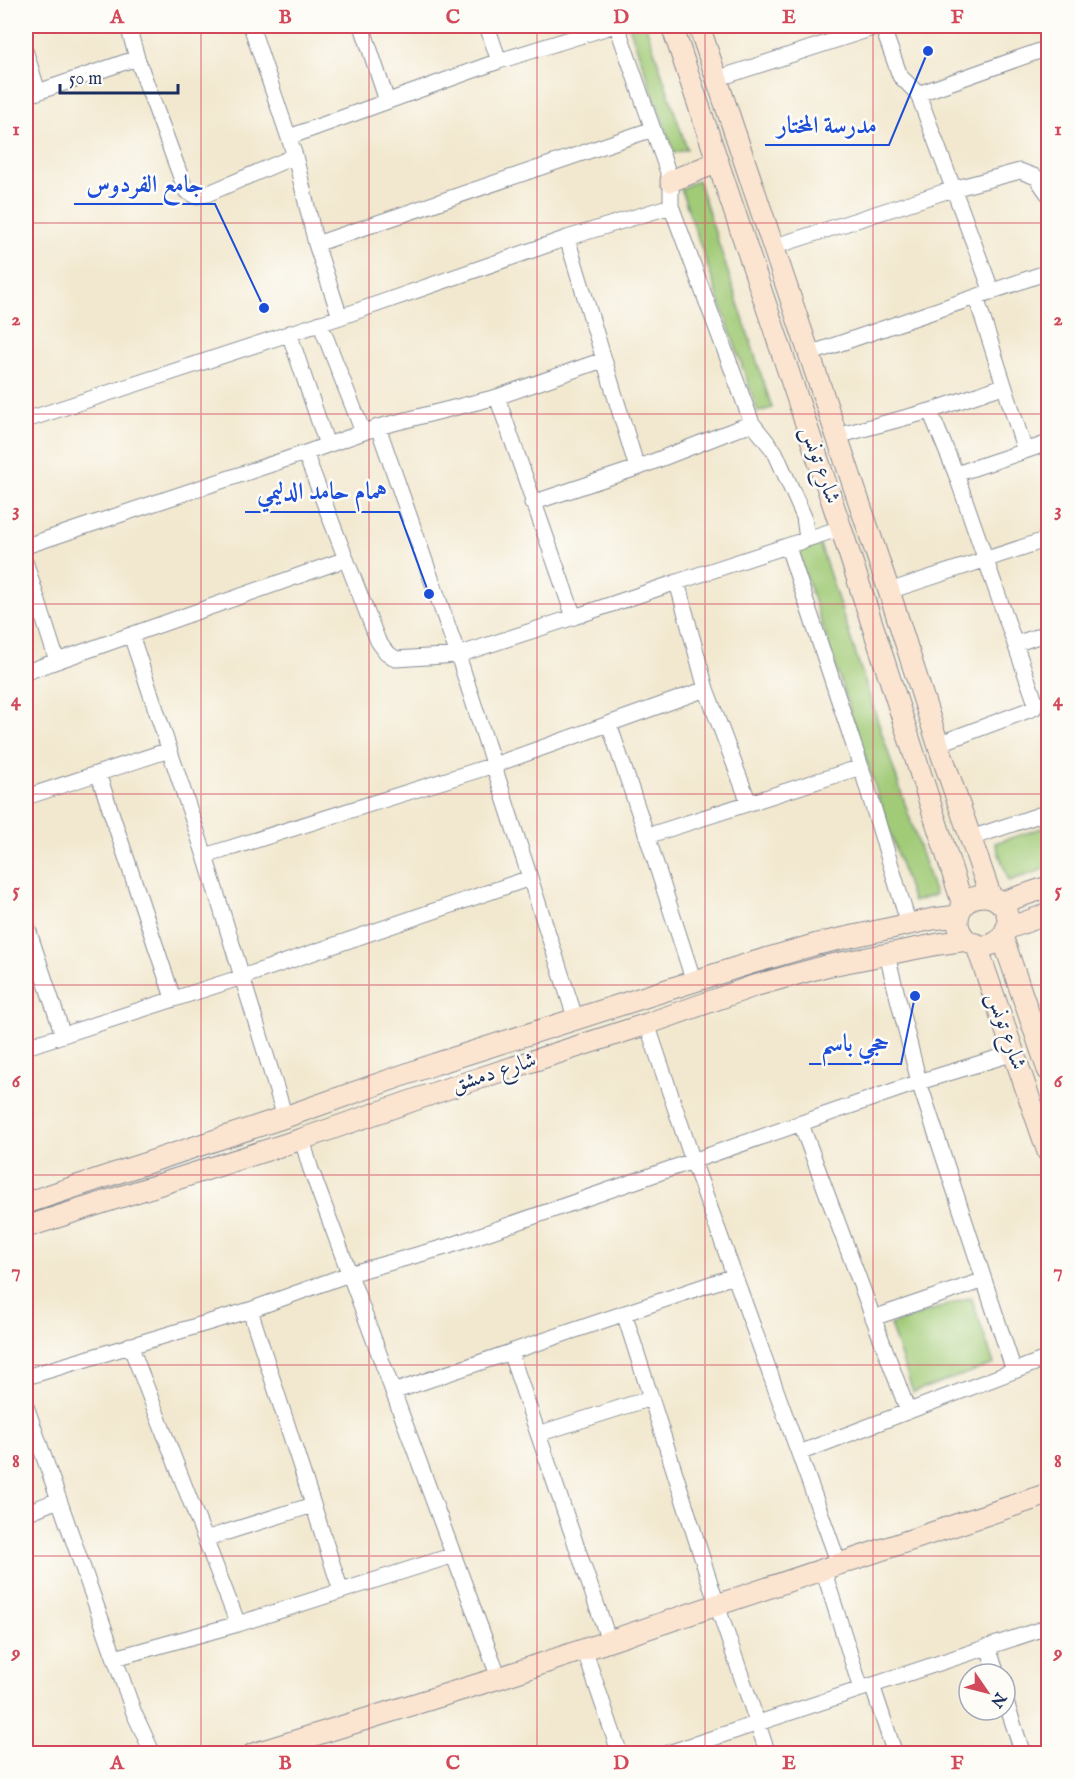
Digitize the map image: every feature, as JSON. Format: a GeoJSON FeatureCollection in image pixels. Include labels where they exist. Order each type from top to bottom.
{"type":"FeatureCollection","features":[{"type":"Feature","properties":{"kind":"street"},"geometry":{"type":"LineString","coordinates":[[128,26],[137,58],[186,191],[195,196],[207,194],[296,156]]}},
{"type":"Feature","properties":{"kind":"street"},"geometry":{"type":"LineString","coordinates":[[251,26],[296,156],[316,244],[340,317]]}},
{"type":"Feature","properties":{"kind":"street"},"geometry":{"type":"LineString","coordinates":[[362,26],[387,100]]}},
{"type":"Feature","properties":{"kind":"street"},"geometry":{"type":"LineString","coordinates":[[487,26],[498,61]]}},
{"type":"Feature","properties":{"kind":"street"},"geometry":{"type":"LineString","coordinates":[[289,137],[498,61],[612,26]]}},
{"type":"Feature","properties":{"kind":"street"},"geometry":{"type":"LineString","coordinates":[[617,26],[671,181],[671,206],[752,423],[775,452],[804,517],[807,539]]}},
{"type":"Feature","properties":{"kind":"street","name":"شارع تونس"},"geometry":{"type":"LineString","coordinates":[[672,26],[841,528],[961,911]]}},
{"type":"Feature","properties":{"kind":"street","name":"شارع تونس"},"geometry":{"type":"LineString","coordinates":[[699,26],[889,591],[938,744],[971,838],[996,900]]}},
{"type":"Feature","properties":{"kind":"street"},"geometry":{"type":"LineString","coordinates":[[716,79],[880,26],[900,76],[918,94],[992,292]]}},
{"type":"Feature","properties":{"kind":"street"},"geometry":{"type":"LineString","coordinates":[[918,94],[1048,48]]}},
{"type":"Feature","properties":{"kind":"street"},"geometry":{"type":"LineString","coordinates":[[26,53],[32,94],[137,58]]}},
{"type":"Feature","properties":{"kind":"street"},"geometry":{"type":"LineString","coordinates":[[316,244],[653,129]]}},
{"type":"Feature","properties":{"kind":"street"},"geometry":{"type":"LineString","coordinates":[[671,181],[718,162]]}},
{"type":"Feature","properties":{"kind":"street"},"geometry":{"type":"LineString","coordinates":[[773,247],[953,189],[1020,171],[1036,177],[1048,194]]}},
{"type":"Feature","properties":{"kind":"street"},"geometry":{"type":"LineString","coordinates":[[26,420],[340,317],[567,238],[671,206]]}},
{"type":"Feature","properties":{"kind":"street"},"geometry":{"type":"LineString","coordinates":[[567,238],[638,468]]}},
{"type":"Feature","properties":{"kind":"street"},"geometry":{"type":"LineString","coordinates":[[809,354],[1048,272]]}},
{"type":"Feature","properties":{"kind":"street"},"geometry":{"type":"LineString","coordinates":[[976,297],[1025,451]]}},
{"type":"Feature","properties":{"kind":"street"},"geometry":{"type":"LineString","coordinates":[[320,323],[371,430],[458,656],[576,1020]]}},
{"type":"Feature","properties":{"kind":"street"},"geometry":{"type":"LineString","coordinates":[[289,333],[327,445]]}},
{"type":"Feature","properties":{"kind":"street"},"geometry":{"type":"LineString","coordinates":[[26,546],[371,430],[497,397],[603,360]]}},
{"type":"Feature","properties":{"kind":"street"},"geometry":{"type":"LineString","coordinates":[[837,436],[930,411],[1003,386]]}},
{"type":"Feature","properties":{"kind":"street"},"geometry":{"type":"LineString","coordinates":[[497,397],[532,503],[574,617]]}},
{"type":"Feature","properties":{"kind":"street"},"geometry":{"type":"LineString","coordinates":[[930,411],[956,474],[1035,702],[1034,708],[938,744]]}},
{"type":"Feature","properties":{"kind":"street"},"geometry":{"type":"LineString","coordinates":[[532,503],[638,468],[752,423]]}},
{"type":"Feature","properties":{"kind":"street"},"geometry":{"type":"LineString","coordinates":[[956,474],[1048,443]]}},
{"type":"Feature","properties":{"kind":"street"},"geometry":{"type":"LineString","coordinates":[[306,453],[378,641],[386,652],[396,659],[458,656],[841,528]]}},
{"type":"Feature","properties":{"kind":"street"},"geometry":{"type":"LineString","coordinates":[[889,591],[1048,538]]}},
{"type":"Feature","properties":{"kind":"street"},"geometry":{"type":"LineString","coordinates":[[788,547],[861,767],[909,925]]}},
{"type":"Feature","properties":{"kind":"street"},"geometry":{"type":"LineString","coordinates":[[26,672],[346,559]]}},
{"type":"Feature","properties":{"kind":"street"},"geometry":{"type":"LineString","coordinates":[[26,564],[57,661]]}},
{"type":"Feature","properties":{"kind":"street"},"geometry":{"type":"LineString","coordinates":[[677,582],[706,689],[749,803]]}},
{"type":"Feature","properties":{"kind":"street"},"geometry":{"type":"LineString","coordinates":[[1015,644],[1048,633]]}},
{"type":"Feature","properties":{"kind":"street"},"geometry":{"type":"LineString","coordinates":[[131,635],[205,856],[285,1117]]}},
{"type":"Feature","properties":{"kind":"street"},"geometry":{"type":"LineString","coordinates":[[205,856],[494,765],[706,689]]}},
{"type":"Feature","properties":{"kind":"street"},"geometry":{"type":"LineString","coordinates":[[609,724],[694,982]]}},
{"type":"Feature","properties":{"kind":"street"},"geometry":{"type":"LineString","coordinates":[[26,797],[169,750]]}},
{"type":"Feature","properties":{"kind":"street"},"geometry":{"type":"LineString","coordinates":[[647,836],[861,767]]}},
{"type":"Feature","properties":{"kind":"street"},"geometry":{"type":"LineString","coordinates":[[98,773],[172,998]]}},
{"type":"Feature","properties":{"kind":"street"},"geometry":{"type":"LineString","coordinates":[[971,838],[1048,812]]}},
{"type":"Feature","properties":{"kind":"street"},"geometry":{"type":"LineString","coordinates":[[26,1047],[242,977],[530,878]]}},
{"type":"Feature","properties":{"kind":"street"},"geometry":{"type":"LineString","coordinates":[[1048,886],[996,900],[976,897],[961,911],[960,930],[971,942],[990,944],[1004,933],[1048,914]]}},
{"type":"Feature","properties":{"kind":"street"},"geometry":{"type":"LineString","coordinates":[[996,900],[1007,915],[1004,933]]}},
{"type":"Feature","properties":{"kind":"street","name":"شارع دمشق"},"geometry":{"type":"LineString","coordinates":[[26,1203],[285,1117],[435,1064],[794,950],[909,925],[961,911]]}},
{"type":"Feature","properties":{"kind":"street"},"geometry":{"type":"LineString","coordinates":[[26,923],[63,1035]]}},
{"type":"Feature","properties":{"kind":"street","name":"شارع تونس"},"geometry":{"type":"LineString","coordinates":[[1004,933],[1042,1029],[1048,1070]]}},
{"type":"Feature","properties":{"kind":"street","name":"شارع تونس"},"geometry":{"type":"LineString","coordinates":[[971,942],[1014,1053],[1048,1152]]}},
{"type":"Feature","properties":{"kind":"street","name":"شارع دمشق"},"geometry":{"type":"LineString","coordinates":[[26,1227],[302,1139],[448,1088],[790,975],[939,944],[971,942]]}},
{"type":"Feature","properties":{"kind":"street"},"geometry":{"type":"LineString","coordinates":[[887,955],[919,1082],[1014,1371]]}},
{"type":"Feature","properties":{"kind":"street"},"geometry":{"type":"LineString","coordinates":[[647,1024],[693,1161],[799,1453],[867,1687],[895,1754]]}},
{"type":"Feature","properties":{"kind":"street"},"geometry":{"type":"LineString","coordinates":[[26,1377],[249,1310],[349,1274],[449,1246],[919,1082],[1014,1053]]}},
{"type":"Feature","properties":{"kind":"street"},"geometry":{"type":"LineString","coordinates":[[801,1124],[908,1412]]}},
{"type":"Feature","properties":{"kind":"street"},"geometry":{"type":"LineString","coordinates":[[302,1139],[349,1274],[499,1678]]}},
{"type":"Feature","properties":{"kind":"street"},"geometry":{"type":"LineString","coordinates":[[393,1392],[735,1276]]}},
{"type":"Feature","properties":{"kind":"street"},"geometry":{"type":"LineString","coordinates":[[873,1318],[984,1280]]}},
{"type":"Feature","properties":{"kind":"street"},"geometry":{"type":"LineString","coordinates":[[249,1310],[341,1591]]}},
{"type":"Feature","properties":{"kind":"street"},"geometry":{"type":"LineString","coordinates":[[624,1313],[717,1605],[768,1754]]}},
{"type":"Feature","properties":{"kind":"street"},"geometry":{"type":"LineString","coordinates":[[130,1345],[238,1624]]}},
{"type":"Feature","properties":{"kind":"street"},"geometry":{"type":"LineString","coordinates":[[510,1352],[609,1641]]}},
{"type":"Feature","properties":{"kind":"street"},"geometry":{"type":"LineString","coordinates":[[799,1453],[1048,1358]]}},
{"type":"Feature","properties":{"kind":"street"},"geometry":{"type":"LineString","coordinates":[[538,1434],[651,1398]]}},
{"type":"Feature","properties":{"kind":"street"},"geometry":{"type":"LineString","coordinates":[[26,1406],[134,1713],[153,1754]]}},
{"type":"Feature","properties":{"kind":"street"},"geometry":{"type":"LineString","coordinates":[[253,1754],[499,1678],[1048,1494]]}},
{"type":"Feature","properties":{"kind":"street"},"geometry":{"type":"LineString","coordinates":[[26,1513],[58,1500]]}},
{"type":"Feature","properties":{"kind":"street"},"geometry":{"type":"LineString","coordinates":[[205,1539],[313,1505]]}},
{"type":"Feature","properties":{"kind":"street"},"geometry":{"type":"LineString","coordinates":[[116,1658],[238,1624],[454,1555]]}},
{"type":"Feature","properties":{"kind":"street"},"geometry":{"type":"LineString","coordinates":[[665,1754],[1048,1627]]}},
{"type":"Feature","properties":{"kind":"street"},"geometry":{"type":"LineString","coordinates":[[988,1647],[993,1662]]}},
{"type":"Feature","properties":{"kind":"street"},"geometry":{"type":"LineString","coordinates":[[584,1649],[620,1754]]}},
{"type":"Feature","properties":{"kind":"street"},"geometry":{"type":"LineString","coordinates":[[1013,1722],[1023,1754]]}},
{"type":"Feature","properties":{"kind":"green space"},"geometry":{"type":"Polygon","coordinates":[[[629,26],[646,26],[687,149],[674,153],[629,26]]]}},
{"type":"Feature","properties":{"kind":"green space"},"geometry":{"type":"Polygon","coordinates":[[[698,180],[772,408],[758,412],[681,189],[698,180]]]}},
{"type":"Feature","properties":{"kind":"green space"},"geometry":{"type":"Polygon","coordinates":[[[820,545],[935,895],[913,902],[798,552],[820,545]]]}},
{"type":"Feature","properties":{"kind":"green space"},"geometry":{"type":"Polygon","coordinates":[[[1048,826],[1048,868],[1009,881],[995,843],[1048,826]]]}},
{"type":"Feature","properties":{"kind":"green space"},"geometry":{"type":"Polygon","coordinates":[[[971,1297],[994,1364],[913,1392],[890,1325],[971,1297]]]}},
{"type":"Feature","properties":{"kind":"place","name":"مدرسة المختار"},"geometry":{"type":"Point","coordinates":[928,51]}},
{"type":"Feature","properties":{"kind":"place","name":"جامع الفردوس"},"geometry":{"type":"Point","coordinates":[264,308]}},
{"type":"Feature","properties":{"kind":"place","name":"همام حامد الدليمي"},"geometry":{"type":"Point","coordinates":[429,594]}},
{"type":"Feature","properties":{"kind":"place","name":"حجي باسم"},"geometry":{"type":"Point","coordinates":[915,996]}}]}
